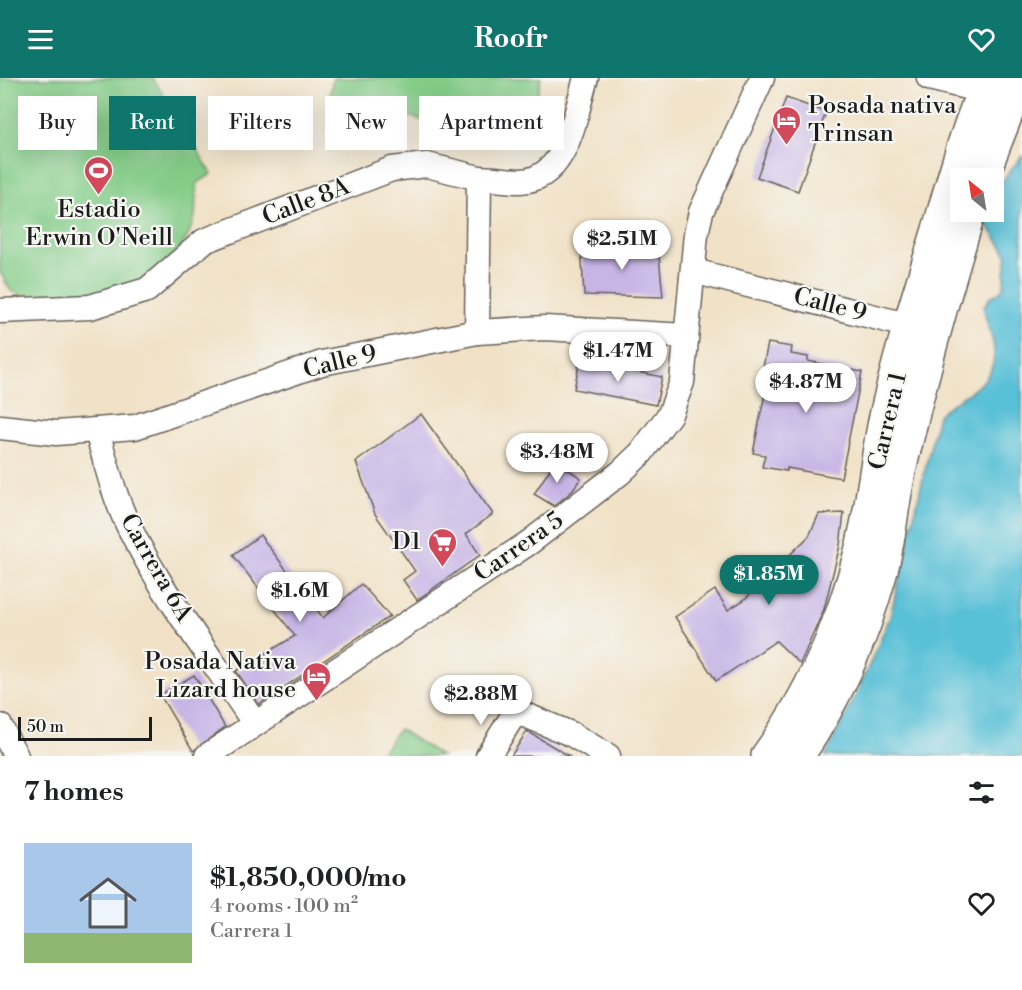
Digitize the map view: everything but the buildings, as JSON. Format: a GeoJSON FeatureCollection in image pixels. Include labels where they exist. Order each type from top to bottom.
{"type":"FeatureCollection","features":[{"type":"Feature","properties":{"kind":"highway"},"geometry":{"type":"LineString","coordinates":[[983,168],[1001,86]]}},
{"type":"Feature","properties":{"kind":"highway","name":"Carrera 1"},"geometry":{"type":"LineString","coordinates":[[921,328],[1001,86]]}},
{"type":"Feature","properties":{"kind":"highway","name":"Carrera 1"},"geometry":{"type":"LineString","coordinates":[[789,747],[847,598],[870,512],[886,420],[965,222]]}},
{"type":"Feature","properties":{"kind":"street","name":"Calle 8A"},"geometry":{"type":"LineString","coordinates":[[0,311],[90,307],[147,290],[204,241],[392,169],[427,165],[478,178],[521,181],[548,172],[562,151],[586,78]]}},
{"type":"Feature","properties":{"kind":"street","name":"Carrera 5"},"geometry":{"type":"LineString","coordinates":[[207,756],[530,542],[620,474],[646,446],[670,414],[682,381],[696,234],[701,212],[762,78]]}},
{"type":"Feature","properties":{"kind":"street"},"geometry":{"type":"LineString","coordinates":[[929,78],[1001,86]]}},
{"type":"Feature","properties":{"kind":"street"},"geometry":{"type":"LineString","coordinates":[[477,332],[478,178]]}},
{"type":"Feature","properties":{"kind":"street","name":"Calle 9"},"geometry":{"type":"LineString","coordinates":[[693,271],[921,328]]}},
{"type":"Feature","properties":{"kind":"street","name":"Calle 9"},"geometry":{"type":"LineString","coordinates":[[0,427],[56,433],[97,432],[135,427],[322,363],[477,332],[545,328],[686,336]]}},
{"type":"Feature","properties":{"kind":"street","name":"Carrera 6A"},"geometry":{"type":"LineString","coordinates":[[97,432],[106,466],[128,525],[158,581],[255,724]]}},
{"type":"Feature","properties":{"kind":"street"},"geometry":{"type":"LineString","coordinates":[[488,756],[511,719],[516,715],[525,715],[572,734],[608,756]]}},
{"type":"Feature","properties":{"kind":"street"},"geometry":{"type":"LineString","coordinates":[[0,726],[15,756]]}},
{"type":"Feature","properties":{"kind":"green space","name":"Estadio Erwin O'Neill"},"geometry":{"type":"Polygon","coordinates":[[[0,78],[153,78],[164,96],[109,96],[109,150],[196,150],[196,148],[212,174],[197,183],[195,216],[188,236],[177,252],[141,281],[95,300],[32,299],[11,291],[0,272],[0,78]]]}},
{"type":"Feature","properties":{"kind":"green space"},"geometry":{"type":"Polygon","coordinates":[[[333,78],[541,78],[537,96],[419,96],[419,119],[407,116],[407,96],[330,96],[333,78]]]}},
{"type":"Feature","properties":{"kind":"green space"},"geometry":{"type":"Polygon","coordinates":[[[399,729],[441,756],[379,756],[399,729]]]}},
{"type":"Feature","properties":{"kind":"water"},"geometry":{"type":"Polygon","coordinates":[[[1022,156],[1022,756],[825,756],[858,691],[890,617],[938,415],[982,382],[989,374],[993,364],[994,346],[984,307],[990,297],[1000,292],[1004,286],[1007,254],[985,222],[1004,222],[1004,179],[1022,156]]]}},
{"type":"Feature","properties":{"kind":"place","name":"Posada nativa Trinsan"},"geometry":{"type":"Point","coordinates":[787,146]}},
{"type":"Feature","properties":{"kind":"place","name":"Estadio Erwin O'Neill"},"geometry":{"type":"Point","coordinates":[99,196]}},
{"type":"Feature","properties":{"kind":"place","name":"D1"},"geometry":{"type":"Point","coordinates":[442,568]}},
{"type":"Feature","properties":{"kind":"place","name":"Posada Nativa Lizard house"},"geometry":{"type":"Point","coordinates":[317,702]}}]}
